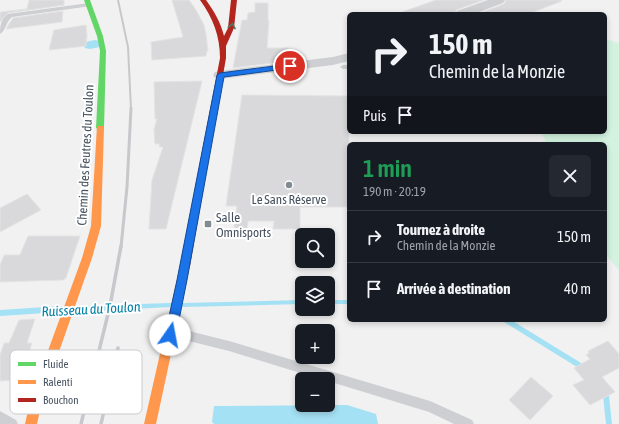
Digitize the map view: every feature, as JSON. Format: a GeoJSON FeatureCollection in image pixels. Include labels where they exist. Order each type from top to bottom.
{"type":"FeatureCollection","features":[{"type":"Feature","properties":{"kind":"main road"},"geometry":{"type":"LineString","coordinates":[[150,424],[180,290],[220,75],[224,44],[214,16],[203,0]]}},
{"type":"Feature","properties":{"kind":"main road","name":"Chemin des Feutres du Toulon"},"geometry":{"type":"LineString","coordinates":[[54,350],[87,258],[96,226],[102,51],[100,36],[88,3]]}},
{"type":"Feature","properties":{"kind":"main road"},"geometry":{"type":"LineString","coordinates":[[214,16],[227,12],[233,3]]}},
{"type":"Feature","properties":{"kind":"main road"},"geometry":{"type":"LineString","coordinates":[[224,44],[230,36],[233,18],[233,3]]}},
{"type":"Feature","properties":{"kind":"main road","name":"Chemin des Feutres du Toulon"},"geometry":{"type":"LineString","coordinates":[[31,424],[33,414]]}},
{"type":"Feature","properties":{"kind":"street"},"geometry":{"type":"LineString","coordinates":[[467,12],[499,0]]}},
{"type":"Feature","properties":{"kind":"street"},"geometry":{"type":"LineString","coordinates":[[220,75],[333,61],[347,64]]}},
{"type":"Feature","properties":{"kind":"lane"},"geometry":{"type":"LineString","coordinates":[[0,32],[6,18],[10,15],[88,3]]}},
{"type":"Feature","properties":{"kind":"lane"},"geometry":{"type":"LineString","coordinates":[[170,335],[189,336],[236,349],[430,407],[468,424]]}},
{"type":"Feature","properties":{"kind":"lane"},"geometry":{"type":"LineString","coordinates":[[0,417],[12,424]]}},
{"type":"Feature","properties":{"kind":"green space"},"geometry":{"type":"Polygon","coordinates":[[[607,40],[619,43],[619,270],[607,256],[607,142],[542,142],[546,140],[542,134],[607,134],[607,40]]]}},
{"type":"Feature","properties":{"kind":"water"},"geometry":{"type":"Polygon","coordinates":[[[295,405],[295,412],[335,412],[335,405],[347,405],[376,414],[378,424],[214,424],[212,422],[214,406],[295,405]]]}},
{"type":"Feature","properties":{"kind":"building"},"geometry":{"type":"Polygon","coordinates":[[[29,0],[64,0],[64,5],[8,13],[0,22],[0,12],[27,9],[29,0]]]}},
{"type":"Feature","properties":{"kind":"building"},"geometry":{"type":"Polygon","coordinates":[[[172,0],[189,0],[196,10],[204,25],[206,34],[208,51],[206,56],[152,60],[151,42],[183,37],[172,0]]]}},
{"type":"Feature","properties":{"kind":"building"},"geometry":{"type":"Polygon","coordinates":[[[436,0],[484,0],[456,10],[456,12],[402,12],[436,0]]]}},
{"type":"Feature","properties":{"kind":"building"},"geometry":{"type":"Polygon","coordinates":[[[506,0],[562,1],[533,12],[483,12],[504,4],[506,0]]]}},
{"type":"Feature","properties":{"kind":"building"},"geometry":{"type":"Polygon","coordinates":[[[255,3],[268,3],[269,20],[267,48],[288,48],[288,61],[233,68],[242,20],[247,20],[248,13],[255,12],[255,3]]]}},
{"type":"Feature","properties":{"kind":"building"},"geometry":{"type":"Polygon","coordinates":[[[63,11],[62,22],[6,29],[13,18],[63,11]]]}},
{"type":"Feature","properties":{"kind":"building"},"geometry":{"type":"Polygon","coordinates":[[[86,25],[86,46],[49,50],[54,30],[86,25]]]}},
{"type":"Feature","properties":{"kind":"building"},"geometry":{"type":"Polygon","coordinates":[[[202,81],[166,229],[149,229],[152,180],[163,147],[159,147],[160,144],[155,144],[154,129],[157,119],[155,119],[154,82],[202,81]]]}},
{"type":"Feature","properties":{"kind":"building"},"geometry":{"type":"Polygon","coordinates":[[[242,95],[347,96],[347,134],[349,134],[349,142],[347,142],[347,207],[300,207],[300,228],[273,229],[274,221],[248,221],[247,229],[234,228],[237,206],[226,206],[242,95]]]}},
{"type":"Feature","properties":{"kind":"building"},"geometry":{"type":"Polygon","coordinates":[[[27,194],[41,210],[0,232],[0,208],[27,194]]]}},
{"type":"Feature","properties":{"kind":"building"},"geometry":{"type":"Polygon","coordinates":[[[28,236],[80,236],[66,278],[63,280],[0,282],[0,265],[4,255],[20,255],[28,236]]]}},
{"type":"Feature","properties":{"kind":"building"},"geometry":{"type":"Polygon","coordinates":[[[35,319],[27,343],[32,343],[30,350],[10,350],[10,380],[0,381],[0,355],[4,343],[9,343],[19,320],[35,319]]]}},
{"type":"Feature","properties":{"kind":"building"},"geometry":{"type":"Polygon","coordinates":[[[608,341],[619,354],[619,368],[602,377],[615,392],[590,405],[573,385],[584,380],[574,368],[590,359],[586,355],[589,353],[588,351],[608,341]]]}},
{"type":"Feature","properties":{"kind":"building"},"geometry":{"type":"Polygon","coordinates":[[[531,377],[553,396],[530,420],[509,400],[531,377]]]}},
{"type":"Feature","properties":{"kind":"waterway"},"geometry":{"type":"LineString","coordinates":[[90,45],[95,44]]}},
{"type":"Feature","properties":{"kind":"waterway","name":"Ruisseau du Toulon"},"geometry":{"type":"LineString","coordinates":[[183,305],[295,302]]}},
{"type":"Feature","properties":{"kind":"waterway","name":"Ruisseau du Toulon"},"geometry":{"type":"LineString","coordinates":[[335,302],[347,302]]}},
{"type":"Feature","properties":{"kind":"waterway","name":"Ruisseau du Toulon"},"geometry":{"type":"LineString","coordinates":[[75,309],[171,305]]}},
{"type":"Feature","properties":{"kind":"waterway","name":"Ruisseau du Toulon"},"geometry":{"type":"LineString","coordinates":[[0,313],[61,309]]}},
{"type":"Feature","properties":{"kind":"waterway","name":"Ruisseau du Toulon"},"geometry":{"type":"LineString","coordinates":[[509,322],[579,365]]}},
{"type":"Feature","properties":{"kind":"waterway","name":"Ruisseau du Toulon"},"geometry":{"type":"LineString","coordinates":[[606,396],[609,424]]}},
{"type":"Feature","properties":{"kind":"railway"},"geometry":{"type":"LineString","coordinates":[[118,0],[128,47],[131,108]]}},
{"type":"Feature","properties":{"kind":"railway"},"geometry":{"type":"LineString","coordinates":[[121,247],[127,187],[131,108]]}},
{"type":"Feature","properties":{"kind":"railway"},"geometry":{"type":"LineString","coordinates":[[99,350],[110,306],[121,246]]}},
{"type":"Feature","properties":{"kind":"railway"},"geometry":{"type":"LineString","coordinates":[[81,424],[83,414]]}},
{"type":"Feature","properties":{"kind":"railway"},"geometry":{"type":"LineString","coordinates":[[101,424],[103,414]]}},
{"type":"Feature","properties":{"kind":"traffic: fast"},"geometry":{"type":"LineString","coordinates":[[87,0],[100,36],[103,51],[100,128]]}},
{"type":"Feature","properties":{"kind":"traffic: slow"},"geometry":{"type":"LineString","coordinates":[[54,350],[87,258],[96,226],[100,128]]}},
{"type":"Feature","properties":{"kind":"traffic: slow"},"geometry":{"type":"LineString","coordinates":[[150,424],[185,266]]}},
{"type":"Feature","properties":{"kind":"traffic: slow"},"geometry":{"type":"LineString","coordinates":[[31,424],[33,414]]}},
{"type":"Feature","properties":{"kind":"traffic: jam"},"geometry":{"type":"LineString","coordinates":[[185,266],[223,58],[221,34],[212,13],[203,0]]}},
{"type":"Feature","properties":{"kind":"traffic: jam"},"geometry":{"type":"LineString","coordinates":[[224,44],[231,28],[234,0]]}},
{"type":"Feature","properties":{"kind":"place","name":"Le Sans Réserve"},"geometry":{"type":"Point","coordinates":[289,185]}},
{"type":"Feature","properties":{"kind":"place","name":"Salle Omnisports"},"geometry":{"type":"Point","coordinates":[208,224]}},
{"type":"Feature","properties":{"kind":"route"},"geometry":{"type":"LineString","coordinates":[[170,335],[208,146],[220,75],[290,66]]}}]}
